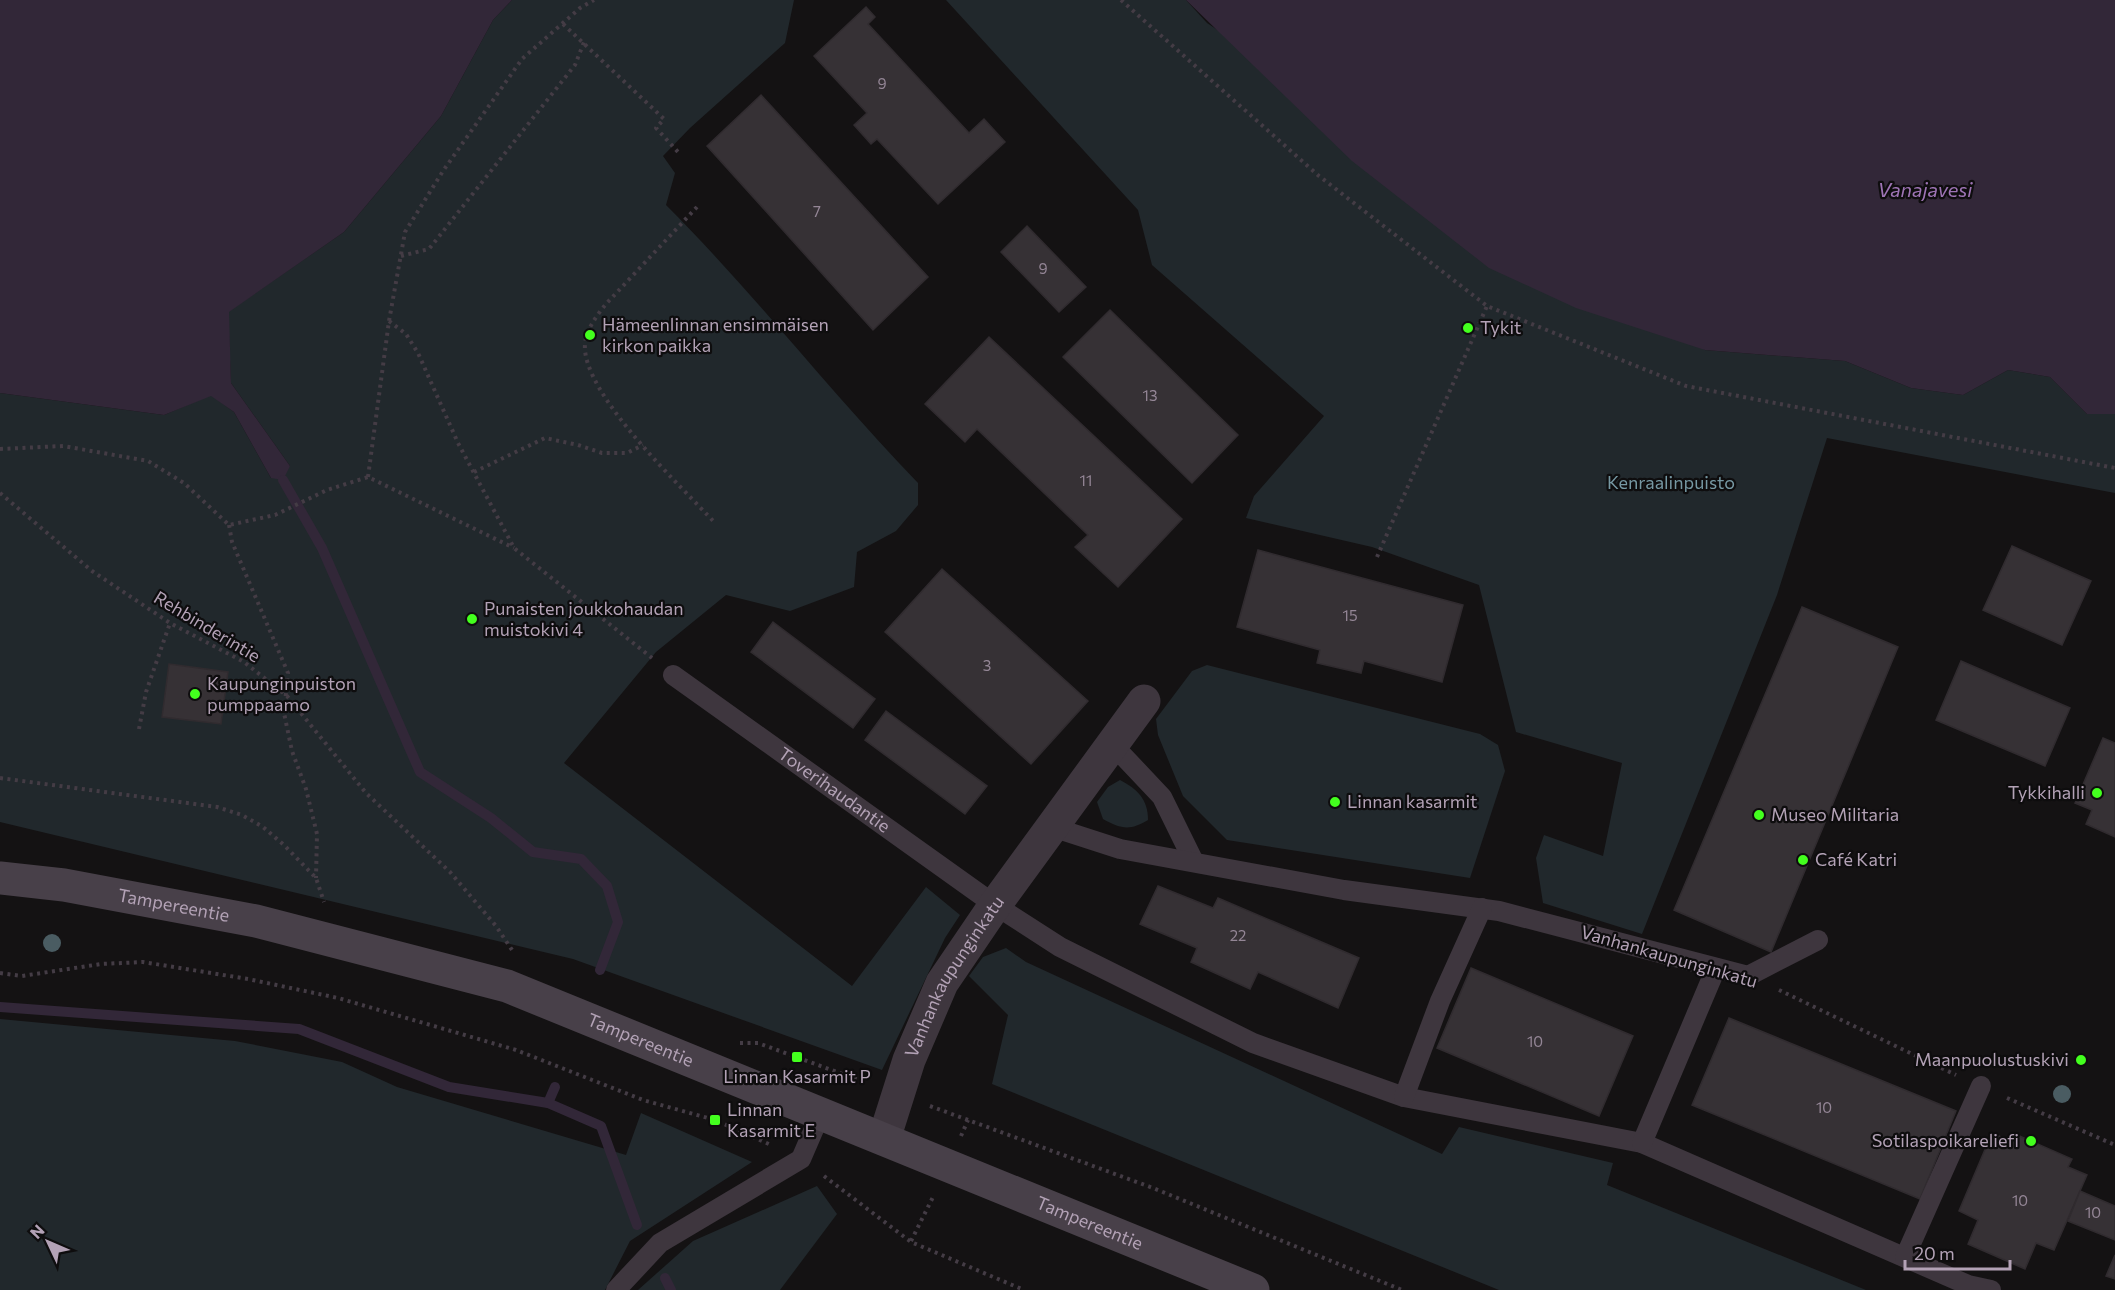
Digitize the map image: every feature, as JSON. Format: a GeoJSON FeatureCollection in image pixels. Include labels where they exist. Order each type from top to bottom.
{"type":"FeatureCollection","features":[{"type":"Feature","properties":{"kind":"main road","name":"Tampereentie"},"geometry":{"type":"LineString","coordinates":[[0,878],[64,885],[256,921],[507,986],[820,1115],[884,1139],[947,1168],[1253,1290]]}},
{"type":"Feature","properties":{"kind":"street","name":"Vanhankaupunginkatu"},"geometry":{"type":"LineString","coordinates":[[884,1139],[898,1094],[942,983],[995,905],[1144,701]]}},
{"type":"Feature","properties":{"kind":"lane","name":"Toverihaudantie"},"geometry":{"type":"LineString","coordinates":[[673,675],[995,905],[1060,947],[1253,1043],[1404,1097],[1642,1143],[1968,1285],[1991,1290]]}},
{"type":"Feature","properties":{"kind":"lane"},"geometry":{"type":"LineString","coordinates":[[1112,744],[1162,797],[1194,862]]}},
{"type":"Feature","properties":{"kind":"lane","name":"Vanhankaupunginkatu"},"geometry":{"type":"LineString","coordinates":[[1052,827],[1120,849],[1344,890],[1499,910],[1748,976]]}},
{"type":"Feature","properties":{"kind":"lane"},"geometry":{"type":"LineString","coordinates":[[1404,1097],[1440,1001],[1482,908]]}},
{"type":"Feature","properties":{"kind":"lane"},"geometry":{"type":"LineString","coordinates":[[1748,976],[1818,940]]}},
{"type":"Feature","properties":{"kind":"lane"},"geometry":{"type":"LineString","coordinates":[[1642,1143],[1716,968]]}},
{"type":"Feature","properties":{"kind":"lane"},"geometry":{"type":"LineString","coordinates":[[1905,1257],[1981,1086]]}},
{"type":"Feature","properties":{"kind":"lane"},"geometry":{"type":"LineString","coordinates":[[616,1290],[660,1243],[801,1159],[820,1115]]}},
{"type":"Feature","properties":{"kind":"path"},"geometry":{"type":"LineString","coordinates":[[368,477],[389,321],[405,232],[443,171],[522,59],[594,0]]}},
{"type":"Feature","properties":{"kind":"path"},"geometry":{"type":"LineString","coordinates":[[1121,0],[1319,176],[1487,306],[1686,386],[2115,468]]}},
{"type":"Feature","properties":{"kind":"path"},"geometry":{"type":"LineString","coordinates":[[563,24],[664,119],[656,128],[680,153]]}},
{"type":"Feature","properties":{"kind":"path"},"geometry":{"type":"LineString","coordinates":[[401,256],[429,249],[575,65],[584,42]]}},
{"type":"Feature","properties":{"kind":"path"},"geometry":{"type":"LineString","coordinates":[[697,207],[606,304],[593,320],[585,344],[589,364],[603,397],[643,445],[715,523]]}},
{"type":"Feature","properties":{"kind":"path"},"geometry":{"type":"LineString","coordinates":[[1377,557],[1487,306]]}},
{"type":"Feature","properties":{"kind":"path"},"geometry":{"type":"LineString","coordinates":[[389,321],[406,334],[418,353],[474,472],[514,548]]}},
{"type":"Feature","properties":{"kind":"path"},"geometry":{"type":"LineString","coordinates":[[474,472],[545,438],[578,444],[602,453],[627,453],[643,445]]}},
{"type":"Feature","properties":{"kind":"path"},"geometry":{"type":"LineString","coordinates":[[0,449],[63,446],[148,461],[184,483],[229,525],[232,542],[288,673],[284,713],[292,750],[306,789],[317,834],[316,878],[326,909]]}},
{"type":"Feature","properties":{"kind":"path"},"geometry":{"type":"LineString","coordinates":[[229,525],[275,515],[327,490],[368,477],[514,548],[673,675]]}},
{"type":"Feature","properties":{"kind":"path","name":"Rehbinderintie"},"geometry":{"type":"LineString","coordinates":[[0,493],[92,571],[170,623],[244,662],[287,696],[366,793],[450,872],[496,926],[517,958]]}},
{"type":"Feature","properties":{"kind":"path"},"geometry":{"type":"LineString","coordinates":[[139,729],[146,692],[170,623]]}},
{"type":"Feature","properties":{"kind":"path"},"geometry":{"type":"LineString","coordinates":[[0,778],[217,807],[242,815],[263,827],[316,878]]}},
{"type":"Feature","properties":{"kind":"path"},"geometry":{"type":"LineString","coordinates":[[0,973],[22,976],[101,964],[143,962],[248,979],[338,998],[516,1050],[644,1100],[715,1120],[801,1159],[911,1242],[1024,1290]]}},
{"type":"Feature","properties":{"kind":"path","name":"Vanhankaupunginkatu"},"geometry":{"type":"LineString","coordinates":[[1748,976],[1981,1086],[2115,1145]]}},
{"type":"Feature","properties":{"kind":"path"},"geometry":{"type":"LineString","coordinates":[[735,1043],[758,1043],[1153,1188],[1402,1290]]}},
{"type":"Feature","properties":{"kind":"green space"},"geometry":{"type":"Polygon","coordinates":[[[512,0],[794,0],[785,43],[690,128],[663,156],[675,173],[666,205],[918,483],[918,505],[896,531],[857,552],[854,587],[790,611],[726,595],[656,652],[564,763],[852,986],[926,887],[960,915],[945,938],[882,1070],[573,959],[0,822],[0,393],[164,415],[211,395],[234,412],[271,478],[290,466],[231,383],[228,312],[344,232],[441,116],[493,20],[512,0]]]}},
{"type":"Feature","properties":{"kind":"green space","name":"Kenraalinpuisto"},"geometry":{"type":"Polygon","coordinates":[[[946,0],[1186,0],[1207,23],[1705,350],[1845,361],[1911,388],[1963,395],[2008,370],[2050,377],[2087,414],[2115,414],[2115,493],[1827,438],[1777,595],[1642,934],[1543,903],[1536,858],[1544,835],[1603,856],[1622,763],[1516,732],[1479,585],[1372,547],[1246,518],[1254,496],[1324,416],[1152,265],[1138,210],[946,0]]]}},
{"type":"Feature","properties":{"kind":"green space"},"geometry":{"type":"Polygon","coordinates":[[[1207,665],[1480,734],[1498,745],[1505,771],[1470,878],[1227,840],[1183,796],[1158,735],[1156,719],[1192,671],[1207,665]]]}},
{"type":"Feature","properties":{"kind":"green space"},"geometry":{"type":"Polygon","coordinates":[[[1120,780],[1132,787],[1144,800],[1148,820],[1136,826],[1126,827],[1103,819],[1097,802],[1108,787],[1120,780]]]}},
{"type":"Feature","properties":{"kind":"green space"},"geometry":{"type":"Polygon","coordinates":[[[1006,948],[1026,962],[1442,1154],[1459,1127],[1613,1163],[1607,1185],[1866,1290],[1499,1290],[992,1084],[1008,1015],[969,976],[983,957],[1006,948]]]}},
{"type":"Feature","properties":{"kind":"green space"},"geometry":{"type":"Polygon","coordinates":[[[0,1019],[235,1041],[342,1062],[397,1087],[626,1155],[641,1113],[752,1162],[630,1241],[605,1290],[0,1290],[0,1019]]]}},
{"type":"Feature","properties":{"kind":"green space"},"geometry":{"type":"Polygon","coordinates":[[[817,1186],[837,1214],[780,1290],[638,1290],[693,1241],[817,1186]]]}},
{"type":"Feature","properties":{"kind":"water"},"geometry":{"type":"Polygon","coordinates":[[[0,0],[512,0],[493,20],[441,116],[344,232],[229,312],[231,383],[290,466],[283,480],[271,478],[234,412],[211,396],[164,415],[0,393],[0,0]]]}},
{"type":"Feature","properties":{"kind":"water","name":"Vanajavesi"},"geometry":{"type":"Polygon","coordinates":[[[1186,0],[2115,0],[2115,414],[2087,414],[2050,377],[2008,370],[1963,395],[1911,388],[1845,361],[1705,350],[1576,308],[1489,268],[1352,161],[1186,0]]]}},
{"type":"Feature","properties":{"kind":"building"},"geometry":{"type":"Polygon","coordinates":[[[866,7],[875,17],[868,24],[969,133],[984,119],[1005,142],[938,204],[877,139],[871,144],[854,125],[867,113],[814,56],[866,7]]]}},
{"type":"Feature","properties":{"kind":"building"},"geometry":{"type":"Polygon","coordinates":[[[761,95],[928,277],[873,330],[707,146],[761,95]]]}},
{"type":"Feature","properties":{"kind":"building"},"geometry":{"type":"Polygon","coordinates":[[[1027,226],[1086,287],[1059,312],[1001,252],[1027,226]]]}},
{"type":"Feature","properties":{"kind":"building"},"geometry":{"type":"Polygon","coordinates":[[[1110,310],[1238,435],[1192,483],[1063,357],[1110,310]]]}},
{"type":"Feature","properties":{"kind":"building"},"geometry":{"type":"Polygon","coordinates":[[[989,337],[1182,519],[1118,587],[1075,547],[1088,535],[977,429],[965,442],[925,404],[989,337]]]}},
{"type":"Feature","properties":{"kind":"building"},"geometry":{"type":"Polygon","coordinates":[[[2012,546],[2091,581],[2062,645],[1983,610],[2012,546]]]}},
{"type":"Feature","properties":{"kind":"building"},"geometry":{"type":"Polygon","coordinates":[[[1258,550],[1463,605],[1442,682],[1364,661],[1361,673],[1317,663],[1320,650],[1237,627],[1258,550]]]}},
{"type":"Feature","properties":{"kind":"building"},"geometry":{"type":"Polygon","coordinates":[[[942,569],[1088,701],[1031,764],[885,632],[942,569]]]}},
{"type":"Feature","properties":{"kind":"building"},"geometry":{"type":"Polygon","coordinates":[[[1802,607],[1898,647],[1771,952],[1674,910],[1802,607]]]}},
{"type":"Feature","properties":{"kind":"building"},"geometry":{"type":"Polygon","coordinates":[[[773,622],[875,699],[853,728],[751,652],[773,622]]]}},
{"type":"Feature","properties":{"kind":"building"},"geometry":{"type":"Polygon","coordinates":[[[1961,661],[2070,708],[2045,766],[1936,720],[1961,661]]]}},
{"type":"Feature","properties":{"kind":"building","name":"Kaupunginpuiston pumppaamo"},"geometry":{"type":"Polygon","coordinates":[[[169,664],[228,672],[221,724],[162,717],[169,664]]]}},
{"type":"Feature","properties":{"kind":"building"},"geometry":{"type":"Polygon","coordinates":[[[886,711],[987,786],[965,814],[865,740],[886,711]]]}},
{"type":"Feature","properties":{"kind":"building","name":"Tykkihalli"},"geometry":{"type":"Polygon","coordinates":[[[2103,738],[2115,743],[2115,837],[2086,824],[2092,810],[2075,803],[2103,738]]]}},
{"type":"Feature","properties":{"kind":"building"},"geometry":{"type":"Polygon","coordinates":[[[1158,886],[1213,908],[1218,898],[1359,958],[1338,1008],[1258,972],[1250,989],[1191,962],[1197,948],[1140,924],[1158,886]]]}},
{"type":"Feature","properties":{"kind":"building"},"geometry":{"type":"Polygon","coordinates":[[[1471,968],[1633,1036],[1599,1116],[1437,1048],[1471,968]]]}},
{"type":"Feature","properties":{"kind":"building"},"geometry":{"type":"Polygon","coordinates":[[[1729,1018],[1956,1111],[1920,1199],[1692,1105],[1729,1018]]]}},
{"type":"Feature","properties":{"kind":"building"},"geometry":{"type":"Polygon","coordinates":[[[1992,1133],[2012,1142],[2015,1134],[2072,1159],[2068,1167],[2087,1175],[2054,1250],[2036,1243],[2025,1269],[1968,1244],[1978,1220],[1959,1211],[1992,1133]]]}},
{"type":"Feature","properties":{"kind":"building"},"geometry":{"type":"Polygon","coordinates":[[[2080,1191],[2115,1206],[2115,1240],[2068,1221],[2080,1191]]]}},
{"type":"Feature","properties":{"kind":"building"},"geometry":{"type":"Polygon","coordinates":[[[2115,1255],[2115,1279],[2106,1276],[2115,1255]]]}},
{"type":"Feature","properties":{"kind":"waterway"},"geometry":{"type":"LineString","coordinates":[[283,480],[322,548],[420,772],[491,818],[533,852],[581,859],[607,886],[618,922],[600,970]]}},
{"type":"Feature","properties":{"kind":"waterway"},"geometry":{"type":"LineString","coordinates":[[0,1007],[299,1029],[449,1087],[548,1103]]}},
{"type":"Feature","properties":{"kind":"waterway"},"geometry":{"type":"LineString","coordinates":[[555,1087],[548,1103],[601,1126],[637,1225]]}},
{"type":"Feature","properties":{"kind":"waterway"},"geometry":{"type":"LineString","coordinates":[[665,1278],[671,1290]]}},
{"type":"Feature","properties":{"kind":"place","name":"Tykit"},"geometry":{"type":"Point","coordinates":[1468,328]}},
{"type":"Feature","properties":{"kind":"place","name":"Hämeenlinnan ensimmäisen kirkon paikka"},"geometry":{"type":"Point","coordinates":[590,335]}},
{"type":"Feature","properties":{"kind":"place","name":"Punaisten joukkohaudan muistokivi 4"},"geometry":{"type":"Point","coordinates":[472,619]}},
{"type":"Feature","properties":{"kind":"place","name":"Kaupunginpuiston pumppaamo"},"geometry":{"type":"Point","coordinates":[195,694]}},
{"type":"Feature","properties":{"kind":"place","name":"Tykkihalli"},"geometry":{"type":"Point","coordinates":[2097,793]}},
{"type":"Feature","properties":{"kind":"place","name":"Linnan kasarmit"},"geometry":{"type":"Point","coordinates":[1335,802]}},
{"type":"Feature","properties":{"kind":"place","name":"Museo Militaria"},"geometry":{"type":"Point","coordinates":[1759,815]}},
{"type":"Feature","properties":{"kind":"place","name":"Café Katri"},"geometry":{"type":"Point","coordinates":[1803,860]}},
{"type":"Feature","properties":{"kind":"place","name":"Linnan Kasarmit P"},"geometry":{"type":"Point","coordinates":[797,1057]}},
{"type":"Feature","properties":{"kind":"place","name":"Maanpuolustuskivi"},"geometry":{"type":"Point","coordinates":[2081,1060]}},
{"type":"Feature","properties":{"kind":"place","name":"Linnan Kasarmit E"},"geometry":{"type":"Point","coordinates":[715,1120]}},
{"type":"Feature","properties":{"kind":"place","name":"Sotilaspoikareliefi"},"geometry":{"type":"Point","coordinates":[2031,1141]}}]}
